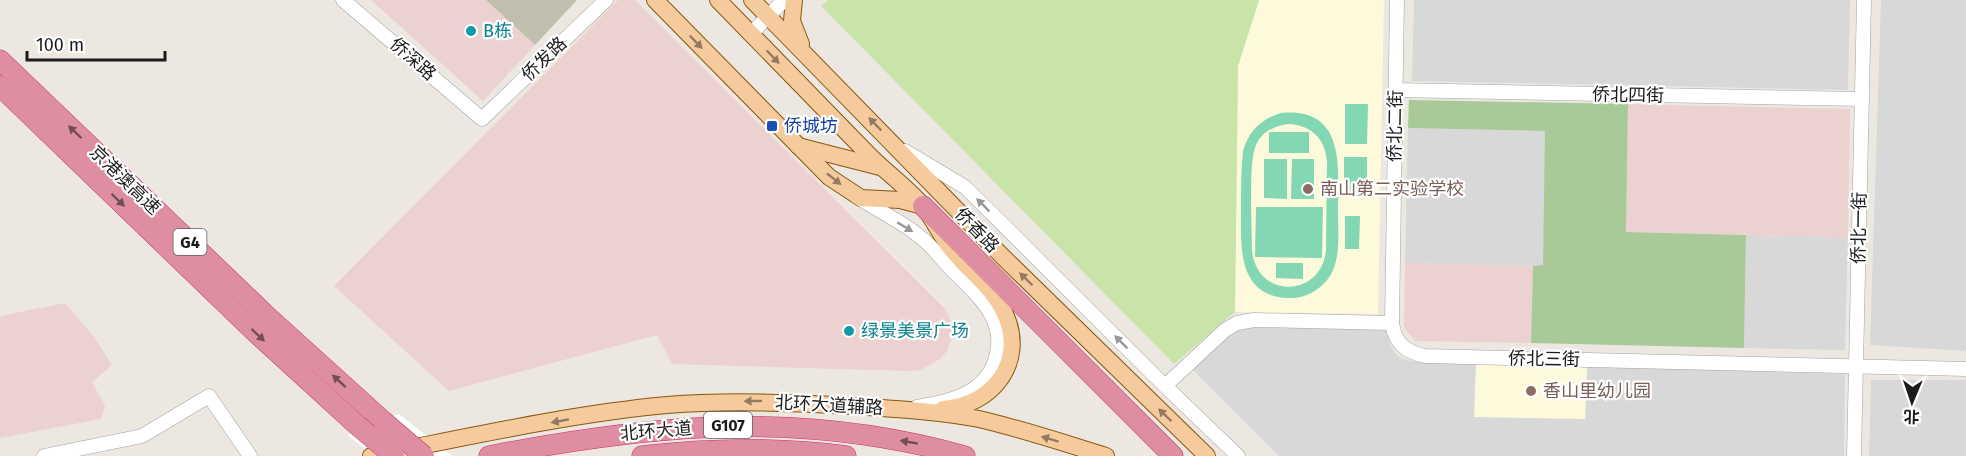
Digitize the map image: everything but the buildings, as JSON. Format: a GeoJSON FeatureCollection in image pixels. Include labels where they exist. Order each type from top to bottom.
{"type":"FeatureCollection","features":[{"type":"Feature","properties":{"kind":"highway","name":"京港澳高速"},"geometry":{"type":"LineString","coordinates":[[0,60],[268,317],[382,421],[424,456]]}},
{"type":"Feature","properties":{"kind":"highway","name":"京港澳高速"},"geometry":{"type":"LineString","coordinates":[[0,86],[244,322],[394,456]]}},
{"type":"Feature","properties":{"kind":"highway"},"geometry":{"type":"LineString","coordinates":[[923,206],[1168,451]]}},
{"type":"Feature","properties":{"kind":"highway","name":"北环大道"},"geometry":{"type":"LineString","coordinates":[[489,456],[622,433],[730,425],[812,428],[846,432],[922,444],[965,456]]}},
{"type":"Feature","properties":{"kind":"highway","name":"北环大道"},"geometry":{"type":"LineString","coordinates":[[642,456],[702,450],[777,450],[846,456]]}},
{"type":"Feature","properties":{"kind":"main road"},"geometry":{"type":"LineString","coordinates":[[655,0],[829,177],[855,196],[866,199],[900,200],[923,206]]}},
{"type":"Feature","properties":{"kind":"main road"},"geometry":{"type":"LineString","coordinates":[[718,0],[880,167],[923,206],[953,252],[1000,304],[1010,327],[1011,353],[1001,379],[983,397],[972,403],[950,408],[903,409]]}},
{"type":"Feature","properties":{"kind":"main road","name":"侨香路"},"geometry":{"type":"LineString","coordinates":[[752,0],[1003,257],[1207,456]]}},
{"type":"Feature","properties":{"kind":"main road"},"geometry":{"type":"LineString","coordinates":[[794,0],[791,13],[794,28],[807,55]]}},
{"type":"Feature","properties":{"kind":"main road"},"geometry":{"type":"LineString","coordinates":[[797,146],[880,167]]}},
{"type":"Feature","properties":{"kind":"main road","name":"北环大道辅路"},"geometry":{"type":"LineString","coordinates":[[371,456],[564,420],[667,405],[755,401],[903,409],[979,419],[1106,456]]}},
{"type":"Feature","properties":{"kind":"street","name":"侨深路"},"geometry":{"type":"LineString","coordinates":[[343,0],[482,119]]}},
{"type":"Feature","properties":{"kind":"street","name":"侨发路"},"geometry":{"type":"LineString","coordinates":[[482,119],[606,0]]}},
{"type":"Feature","properties":{"kind":"street"},"geometry":{"type":"LineString","coordinates":[[751,33],[784,0]]}},
{"type":"Feature","properties":{"kind":"street","name":"侨北二街"},"geometry":{"type":"LineString","coordinates":[[1392,323],[1397,0]]}},
{"type":"Feature","properties":{"kind":"street","name":"侨北一街"},"geometry":{"type":"LineString","coordinates":[[1854,456],[1864,0]]}},
{"type":"Feature","properties":{"kind":"street","name":"侨北四街"},"geometry":{"type":"LineString","coordinates":[[1395,90],[1862,99]]}},
{"type":"Feature","properties":{"kind":"street"},"geometry":{"type":"LineString","coordinates":[[894,144],[965,187],[1238,456]]}},
{"type":"Feature","properties":{"kind":"street"},"geometry":{"type":"LineString","coordinates":[[855,196],[923,239],[983,300],[995,319],[998,329],[997,357],[987,378],[979,386],[956,399],[903,409]]}},
{"type":"Feature","properties":{"kind":"street"},"geometry":{"type":"LineString","coordinates":[[1165,386],[1226,330],[1237,323],[1254,320],[1392,323]]}},
{"type":"Feature","properties":{"kind":"street","name":"侨北三街"},"geometry":{"type":"LineString","coordinates":[[1392,323],[1395,337],[1404,349],[1413,354],[1425,356],[1966,369]]}},
{"type":"Feature","properties":{"kind":"street"},"geometry":{"type":"LineString","coordinates":[[44,456],[142,436],[209,396],[250,456]]}},
{"type":"Feature","properties":{"kind":"shaded area"},"geometry":{"type":"Polygon","coordinates":[[[371,0],[486,0],[535,45],[483,101],[371,0]]]}},
{"type":"Feature","properties":{"kind":"shaded area"},"geometry":{"type":"Polygon","coordinates":[[[486,0],[577,0],[535,45],[486,0]]]}},
{"type":"Feature","properties":{"kind":"shaded area","name":"侨城坊"},"geometry":{"type":"Polygon","coordinates":[[[618,0],[635,0],[945,309],[952,329],[951,340],[947,351],[940,359],[921,370],[910,371],[672,364],[657,335],[449,391],[334,286],[618,0]]]}},
{"type":"Feature","properties":{"kind":"shaded area","name":"南山第二实验学校"},"geometry":{"type":"Polygon","coordinates":[[[1259,0],[1384,0],[1378,314],[1235,312],[1238,66],[1259,0]]]}},
{"type":"Feature","properties":{"kind":"shaded area"},"geometry":{"type":"Polygon","coordinates":[[[1414,0],[1850,0],[1848,90],[1412,81],[1414,0]]]}},
{"type":"Feature","properties":{"kind":"shaded area"},"geometry":{"type":"Polygon","coordinates":[[[1881,0],[1966,0],[1966,351],[1870,345],[1881,0]]]}},
{"type":"Feature","properties":{"kind":"shaded area"},"geometry":{"type":"Polygon","coordinates":[[[1628,104],[1850,109],[1848,237],[1626,232],[1628,104]]]}},
{"type":"Feature","properties":{"kind":"shaded area"},"geometry":{"type":"Polygon","coordinates":[[[1408,128],[1546,131],[1543,266],[1405,263],[1408,128]]]}},
{"type":"Feature","properties":{"kind":"shaded area"},"geometry":{"type":"Polygon","coordinates":[[[1746,235],[1848,237],[1845,350],[1744,348],[1746,235]]]}},
{"type":"Feature","properties":{"kind":"shaded area"},"geometry":{"type":"Polygon","coordinates":[[[1405,263],[1533,266],[1531,343],[1416,341],[1404,328],[1405,263]]]}},
{"type":"Feature","properties":{"kind":"shaded area"},"geometry":{"type":"Polygon","coordinates":[[[65,303],[92,334],[112,365],[92,382],[105,406],[101,419],[0,438],[0,316],[65,303]]]}},
{"type":"Feature","properties":{"kind":"shaded area"},"geometry":{"type":"Polygon","coordinates":[[[1246,326],[1388,329],[1390,344],[1401,358],[1410,361],[1476,362],[1585,419],[1587,366],[1845,374],[1844,456],[1279,456],[1191,368],[1229,334],[1246,326]]]}},
{"type":"Feature","properties":{"kind":"shaded area","name":"香山里幼儿园"},"geometry":{"type":"Polygon","coordinates":[[[1476,362],[1587,366],[1585,419],[1474,417],[1476,362]]]}},
{"type":"Feature","properties":{"kind":"shaded area"},"geometry":{"type":"Polygon","coordinates":[[[1871,380],[1966,380],[1966,456],[1869,456],[1871,380]]]}},
{"type":"Feature","properties":{"kind":"green space"},"geometry":{"type":"Polygon","coordinates":[[[828,0],[1259,0],[1238,66],[1235,312],[1174,364],[821,6],[828,0]]]}},
{"type":"Feature","properties":{"kind":"green space"},"geometry":{"type":"Polygon","coordinates":[[[1409,100],[1628,104],[1626,232],[1746,235],[1744,348],[1531,343],[1533,266],[1543,265],[1545,131],[1408,128],[1409,100]]]}},
{"type":"Feature","properties":{"kind":"green space"},"geometry":{"type":"Polygon","coordinates":[[[1345,104],[1368,104],[1367,144],[1345,144],[1345,104]]]}},
{"type":"Feature","properties":{"kind":"green space"},"geometry":{"type":"Polygon","coordinates":[[[1281,113],[1302,114],[1318,120],[1328,130],[1337,160],[1338,237],[1334,269],[1322,285],[1312,293],[1294,298],[1271,295],[1259,288],[1245,267],[1242,253],[1243,151],[1252,132],[1262,122],[1281,113]],[[1298,125],[1280,126],[1266,132],[1256,145],[1252,166],[1252,250],[1256,266],[1265,278],[1289,287],[1313,278],[1322,266],[1326,250],[1326,153],[1316,135],[1298,125]]]}},
{"type":"Feature","properties":{"kind":"green space"},"geometry":{"type":"Polygon","coordinates":[[[1269,132],[1309,132],[1309,153],[1269,153],[1269,132]]]}},
{"type":"Feature","properties":{"kind":"green space"},"geometry":{"type":"Polygon","coordinates":[[[1344,157],[1367,157],[1367,197],[1344,197],[1344,157]]]}},
{"type":"Feature","properties":{"kind":"green space"},"geometry":{"type":"Polygon","coordinates":[[[1264,159],[1287,159],[1287,199],[1264,198],[1264,159]]]}},
{"type":"Feature","properties":{"kind":"green space"},"geometry":{"type":"Polygon","coordinates":[[[1292,159],[1314,159],[1314,199],[1291,199],[1292,159]]]}},
{"type":"Feature","properties":{"kind":"green space"},"geometry":{"type":"Polygon","coordinates":[[[1256,207],[1323,207],[1322,258],[1255,257],[1256,207]]]}},
{"type":"Feature","properties":{"kind":"green space"},"geometry":{"type":"Polygon","coordinates":[[[1345,216],[1360,216],[1359,249],[1345,249],[1345,216]]]}},
{"type":"Feature","properties":{"kind":"green space"},"geometry":{"type":"Polygon","coordinates":[[[1276,263],[1303,263],[1303,279],[1276,278],[1276,263]]]}},
{"type":"Feature","properties":{"kind":"pier"},"geometry":{"type":"Polygon","coordinates":[[[399,414],[452,456],[374,456],[347,435],[399,414]]]}},
{"type":"Feature","properties":{"kind":"place","name":"B栋"},"geometry":{"type":"Point","coordinates":[471,31]}},
{"type":"Feature","properties":{"kind":"place","name":"侨城坊"},"geometry":{"type":"Point","coordinates":[772,126]}},
{"type":"Feature","properties":{"kind":"place","name":"南山第二实验学校"},"geometry":{"type":"Point","coordinates":[1308,189]}},
{"type":"Feature","properties":{"kind":"place","name":"绿景美景广场"},"geometry":{"type":"Point","coordinates":[849,331]}},
{"type":"Feature","properties":{"kind":"place","name":"香山里幼儿园"},"geometry":{"type":"Point","coordinates":[1531,391]}}]}
